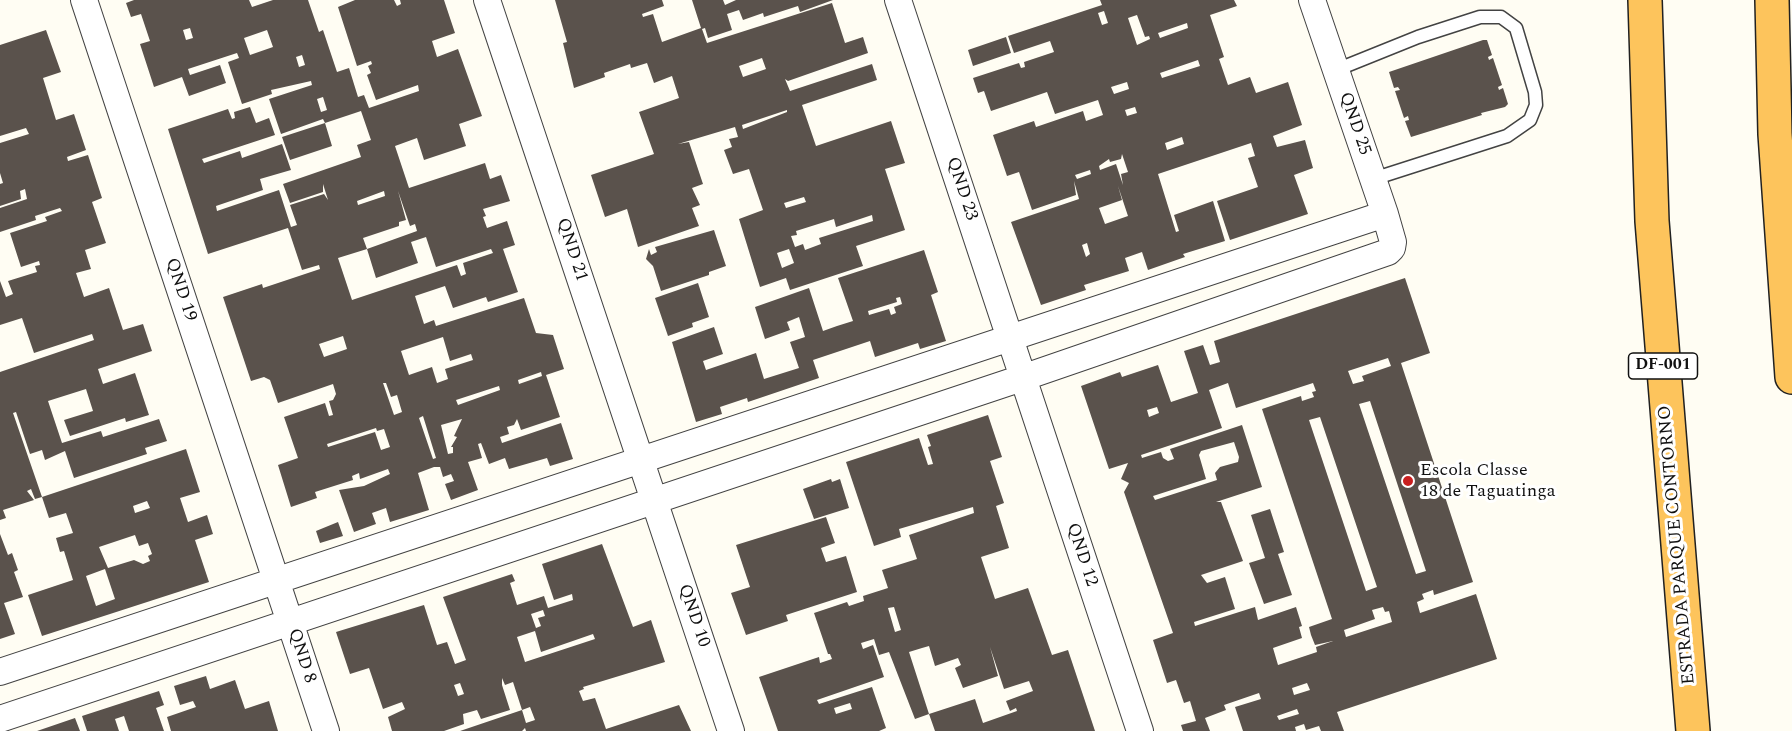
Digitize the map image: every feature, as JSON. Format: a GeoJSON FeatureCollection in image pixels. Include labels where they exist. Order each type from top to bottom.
{"type":"FeatureCollection","features":[{"type":"Feature","properties":{"kind":"highway","name":"ESTRADA PARQUE CONTORNO"},"geometry":{"type":"LineString","coordinates":[[1645,0],[1652,221],[1693,731]]}},
{"type":"Feature","properties":{"kind":"highway"},"geometry":{"type":"LineString","coordinates":[[1772,0],[1775,134],[1792,376]]}},
{"type":"Feature","properties":{"kind":"street","name":"QND 19"},"geometry":{"type":"LineString","coordinates":[[84,0],[277,580]]}},
{"type":"Feature","properties":{"kind":"street","name":"QND 21"},"geometry":{"type":"LineString","coordinates":[[488,0],[654,501]]}},
{"type":"Feature","properties":{"kind":"street","name":"QND 23"},"geometry":{"type":"LineString","coordinates":[[898,0],[1022,378]]}},
{"type":"Feature","properties":{"kind":"street","name":"QND 25"},"geometry":{"type":"LineString","coordinates":[[1022,378],[1363,262],[1392,248],[1385,214],[1312,0]]}},
{"type":"Feature","properties":{"kind":"street"},"geometry":{"type":"LineString","coordinates":[[0,672],[1385,214]]}},
{"type":"Feature","properties":{"kind":"street"},"geometry":{"type":"LineString","coordinates":[[0,719],[1022,378]]}},
{"type":"Feature","properties":{"kind":"street","name":"QND 12"},"geometry":{"type":"LineString","coordinates":[[1022,378],[1140,731]]}},
{"type":"Feature","properties":{"kind":"street","name":"QND 10"},"geometry":{"type":"LineString","coordinates":[[654,501],[731,731]]}},
{"type":"Feature","properties":{"kind":"street","name":"QND 8"},"geometry":{"type":"LineString","coordinates":[[277,580],[326,731]]}},
{"type":"Feature","properties":{"kind":"lane"},"geometry":{"type":"LineString","coordinates":[[1336,70],[1418,37],[1480,16],[1501,16],[1516,28],[1535,92],[1536,105],[1530,120],[1507,136],[1373,179]]}},
{"type":"Feature","properties":{"kind":"building"},"geometry":{"type":"Polygon","coordinates":[[[134,0],[249,0],[252,7],[273,0],[308,0],[319,32],[323,30],[337,72],[349,68],[358,97],[364,95],[369,108],[419,91],[418,85],[376,100],[367,75],[371,73],[368,66],[372,64],[371,61],[357,66],[338,7],[355,0],[394,0],[397,6],[401,4],[400,0],[444,0],[455,33],[432,41],[437,57],[458,49],[482,116],[459,124],[466,146],[424,160],[417,138],[395,146],[409,188],[485,163],[490,179],[501,175],[510,201],[483,209],[486,216],[483,217],[487,228],[507,221],[515,245],[503,249],[518,292],[488,302],[486,297],[453,308],[445,286],[415,296],[424,324],[434,320],[436,326],[524,298],[536,333],[553,335],[564,369],[546,375],[560,417],[521,430],[517,419],[514,425],[507,427],[509,434],[500,437],[502,443],[561,423],[573,459],[550,466],[547,458],[509,469],[505,458],[489,464],[481,443],[478,444],[482,458],[468,462],[478,490],[451,500],[445,484],[454,481],[451,474],[443,477],[440,467],[434,467],[418,473],[429,510],[390,522],[386,508],[372,513],[376,524],[354,532],[339,490],[364,486],[390,474],[388,469],[360,479],[359,473],[352,476],[353,480],[315,492],[317,498],[291,507],[278,465],[298,458],[284,417],[325,403],[329,416],[333,415],[329,401],[333,400],[336,394],[333,384],[278,403],[270,380],[264,377],[251,381],[223,297],[262,284],[263,288],[320,269],[319,265],[302,270],[288,228],[208,254],[168,129],[228,109],[232,119],[235,118],[234,112],[250,107],[256,123],[269,118],[275,135],[202,159],[204,163],[240,151],[242,158],[282,144],[291,170],[260,179],[263,190],[216,206],[217,211],[279,190],[291,227],[297,225],[290,205],[324,194],[328,200],[323,184],[323,192],[290,203],[283,184],[361,157],[357,145],[371,140],[361,111],[325,123],[323,119],[281,134],[269,99],[312,85],[311,81],[271,90],[272,94],[242,104],[228,62],[239,58],[237,53],[188,69],[190,75],[220,65],[226,83],[189,96],[182,77],[154,87],[140,44],[150,41],[141,14],[131,17],[126,3],[134,0]],[[190,28],[183,30],[186,40],[193,38],[190,28]],[[267,30],[244,38],[250,55],[273,47],[267,30]],[[302,55],[296,57],[299,67],[305,65],[302,55]],[[323,97],[317,99],[321,112],[327,110],[323,97]],[[384,191],[357,201],[358,205],[385,196],[384,191]],[[398,191],[406,220],[399,222],[399,226],[363,238],[367,249],[417,231],[415,224],[410,226],[398,191]],[[426,237],[411,242],[418,263],[376,278],[367,249],[338,258],[352,300],[457,265],[461,276],[466,274],[463,263],[493,253],[491,249],[436,267],[426,237]],[[343,336],[319,344],[324,357],[347,349],[343,336]],[[443,337],[401,351],[409,375],[432,367],[437,383],[448,379],[445,369],[473,360],[471,354],[450,361],[443,337]],[[541,372],[518,380],[519,384],[542,376],[541,372]],[[383,383],[394,415],[402,412],[397,395],[391,397],[386,383],[383,383]],[[499,386],[456,400],[458,405],[500,390],[499,386]],[[423,416],[419,418],[433,459],[436,458],[423,416]],[[462,419],[441,425],[448,454],[453,453],[453,447],[451,447],[457,437],[454,436],[462,419]],[[376,428],[327,444],[328,447],[375,432],[381,450],[390,447],[384,429],[377,431],[376,428]]]}},
{"type":"Feature","properties":{"kind":"building"},"geometry":{"type":"Polygon","coordinates":[[[555,0],[662,0],[664,6],[642,14],[643,17],[653,14],[662,42],[701,28],[692,0],[723,0],[725,5],[736,0],[833,0],[800,12],[798,6],[764,17],[763,13],[743,20],[739,10],[727,14],[732,30],[708,38],[705,28],[702,29],[707,43],[832,3],[845,43],[863,37],[868,53],[788,81],[785,79],[790,91],[872,64],[877,80],[802,105],[816,146],[891,121],[905,163],[885,169],[905,230],[856,246],[863,266],[790,290],[786,278],[760,287],[739,219],[763,210],[749,169],[733,174],[724,150],[732,147],[729,139],[738,137],[735,127],[678,144],[689,142],[703,184],[692,188],[700,205],[692,208],[699,226],[638,247],[627,209],[605,217],[591,175],[654,154],[639,112],[679,98],[672,76],[654,83],[647,63],[631,68],[630,64],[604,73],[605,77],[574,88],[563,43],[567,42],[555,0]],[[762,58],[739,66],[743,77],[766,69],[762,58]],[[787,110],[742,125],[743,129],[787,112],[787,110]],[[804,197],[784,203],[786,208],[806,202],[804,197]],[[872,215],[836,227],[834,219],[796,231],[797,235],[791,236],[795,247],[803,244],[805,250],[821,244],[819,238],[873,221],[872,215]],[[789,249],[777,253],[782,268],[794,263],[789,249]]]}},
{"type":"Feature","properties":{"kind":"building"},"geometry":{"type":"Polygon","coordinates":[[[1100,0],[1234,0],[1237,6],[1210,15],[1224,57],[1219,59],[1228,85],[1250,77],[1256,93],[1288,82],[1302,125],[1273,136],[1277,147],[1305,140],[1313,168],[1294,175],[1308,214],[1230,240],[1217,201],[1258,187],[1248,158],[1255,156],[1251,143],[1158,174],[1176,232],[1179,231],[1174,215],[1213,201],[1225,241],[1183,254],[1185,257],[1148,270],[1142,252],[1125,258],[1129,271],[1084,285],[1086,290],[1041,305],[1011,222],[1079,199],[1074,181],[1076,195],[1032,210],[1019,172],[1007,176],[993,135],[1034,121],[1036,127],[1083,111],[1086,121],[1103,115],[1098,100],[1055,114],[1047,92],[991,111],[984,91],[978,93],[973,78],[1019,63],[1021,68],[1025,67],[1024,62],[1054,52],[1050,41],[1014,53],[1008,36],[1102,5],[1100,0]],[[1104,11],[1098,13],[1102,25],[1108,23],[1104,11]],[[1137,15],[1128,18],[1137,45],[1150,39],[1149,36],[1145,37],[1137,15]],[[1187,23],[1158,33],[1160,38],[1188,28],[1187,23]],[[1198,60],[1160,73],[1162,78],[1200,66],[1198,60]],[[1127,82],[1111,87],[1114,94],[1129,89],[1127,82]],[[1135,107],[1125,110],[1127,116],[1137,113],[1135,107]],[[1182,137],[1165,143],[1167,150],[1184,144],[1182,137]],[[1122,154],[1121,159],[1110,162],[1109,159],[1099,166],[1100,170],[1116,164],[1123,185],[1121,174],[1128,172],[1122,154]],[[1090,170],[1075,175],[1077,179],[1091,174],[1090,170]],[[1118,186],[1122,200],[1099,208],[1105,224],[1128,216],[1118,186]],[[1087,243],[1082,245],[1086,257],[1090,254],[1087,243]]]}},
{"type":"Feature","properties":{"kind":"building"},"geometry":{"type":"Polygon","coordinates":[[[46,30],[61,72],[43,78],[56,120],[74,114],[86,150],[67,157],[68,161],[88,155],[102,198],[92,202],[106,243],[85,250],[91,269],[76,273],[84,297],[109,288],[123,330],[143,324],[152,351],[98,369],[103,384],[135,373],[149,415],[126,422],[125,418],[70,436],[64,420],[93,411],[86,389],[48,401],[62,443],[101,431],[103,437],[159,419],[167,441],[145,448],[147,454],[74,478],[65,451],[45,460],[42,450],[30,454],[16,412],[13,413],[42,497],[35,499],[31,489],[27,491],[34,500],[3,510],[6,518],[0,520],[0,372],[94,340],[92,334],[34,353],[22,318],[0,325],[0,281],[6,297],[13,294],[8,281],[37,272],[35,266],[40,265],[39,261],[21,267],[10,233],[47,221],[45,217],[62,211],[60,208],[35,216],[36,220],[0,232],[0,208],[27,199],[25,189],[20,191],[21,199],[0,206],[0,184],[3,183],[0,173],[0,143],[29,134],[26,128],[0,136],[0,45],[46,30]]]}},
{"type":"Feature","properties":{"kind":"building"},"geometry":{"type":"Polygon","coordinates":[[[1006,37],[1011,53],[973,66],[968,50],[1006,37]]]}},
{"type":"Feature","properties":{"kind":"building"},"geometry":{"type":"Polygon","coordinates":[[[1487,40],[1492,55],[1488,57],[1489,60],[1493,58],[1502,85],[1498,87],[1499,90],[1503,88],[1508,104],[1505,107],[1481,113],[1482,115],[1411,137],[1405,121],[1409,120],[1408,116],[1404,118],[1395,91],[1400,90],[1398,87],[1394,88],[1389,72],[1487,40]]]}},
{"type":"Feature","properties":{"kind":"building"},"geometry":{"type":"Polygon","coordinates":[[[325,123],[332,146],[290,160],[282,137],[325,123]]]}},
{"type":"Feature","properties":{"kind":"building"},"geometry":{"type":"Polygon","coordinates":[[[714,230],[726,266],[709,272],[709,275],[661,291],[653,266],[646,259],[649,249],[651,255],[657,252],[655,247],[714,230]]]}},
{"type":"Feature","properties":{"kind":"building"},"geometry":{"type":"Polygon","coordinates":[[[924,250],[938,292],[931,295],[946,341],[920,349],[918,343],[875,357],[870,341],[813,360],[819,378],[748,402],[747,398],[720,407],[722,414],[696,422],[672,342],[714,327],[723,354],[703,361],[706,370],[756,353],[764,379],[799,368],[790,342],[805,337],[799,317],[787,322],[790,330],[765,339],[755,307],[809,288],[823,331],[853,321],[838,278],[924,250]],[[900,297],[896,298],[897,302],[868,311],[869,315],[889,309],[891,315],[896,313],[894,307],[902,304],[900,297]]]}},
{"type":"Feature","properties":{"kind":"building"},"geometry":{"type":"Polygon","coordinates":[[[1405,278],[1430,353],[1401,363],[1473,582],[1434,595],[1433,590],[1422,594],[1424,599],[1417,602],[1420,613],[1476,594],[1497,659],[1337,712],[1344,731],[1321,731],[1319,726],[1306,730],[1304,724],[1295,727],[1296,731],[1243,731],[1235,707],[1261,699],[1259,693],[1224,705],[1226,710],[1205,718],[1210,731],[1183,731],[1181,725],[1196,721],[1190,701],[1184,703],[1176,680],[1167,683],[1153,640],[1173,633],[1124,492],[1129,483],[1121,479],[1128,463],[1109,469],[1081,386],[1120,372],[1122,377],[1158,365],[1171,402],[1198,393],[1184,351],[1203,345],[1210,365],[1220,362],[1214,341],[1405,278]],[[1388,358],[1348,371],[1353,384],[1364,381],[1362,376],[1391,366],[1388,358]],[[1228,383],[1209,390],[1222,428],[1141,455],[1142,458],[1161,452],[1163,458],[1168,461],[1174,459],[1170,449],[1242,425],[1262,487],[1216,502],[1221,502],[1243,561],[1201,575],[1207,583],[1225,577],[1235,609],[1194,622],[1195,626],[1255,607],[1258,620],[1296,607],[1302,626],[1299,627],[1302,638],[1273,648],[1278,665],[1317,652],[1316,647],[1333,641],[1315,645],[1311,635],[1309,627],[1332,619],[1262,409],[1301,396],[1302,401],[1314,397],[1312,392],[1316,391],[1313,383],[1236,408],[1228,383]],[[1370,401],[1359,404],[1416,574],[1426,571],[1370,401]],[[1157,407],[1147,410],[1149,417],[1159,413],[1157,407]],[[1320,417],[1309,420],[1366,591],[1377,587],[1320,417]],[[1234,442],[1201,451],[1199,455],[1206,479],[1153,496],[1155,500],[1217,480],[1215,473],[1220,467],[1238,462],[1239,457],[1234,442]],[[1383,607],[1372,610],[1375,619],[1344,630],[1346,637],[1392,622],[1389,611],[1385,612],[1383,607]],[[1307,683],[1292,688],[1294,695],[1310,690],[1307,683]],[[1297,709],[1277,716],[1279,720],[1299,714],[1297,709]]]}},
{"type":"Feature","properties":{"kind":"building"},"geometry":{"type":"Polygon","coordinates":[[[698,283],[709,317],[692,323],[693,327],[668,336],[655,298],[698,283]]]}},
{"type":"Feature","properties":{"kind":"building"},"geometry":{"type":"Polygon","coordinates":[[[988,415],[1002,457],[990,461],[1004,503],[996,506],[1009,548],[981,557],[995,599],[1028,588],[1052,655],[1068,650],[1095,731],[935,731],[929,714],[915,719],[889,652],[879,655],[874,639],[861,643],[863,649],[873,645],[884,677],[817,700],[819,704],[872,687],[886,728],[879,731],[778,731],[759,677],[819,657],[820,663],[832,659],[828,654],[814,613],[847,602],[849,606],[864,601],[863,596],[888,588],[882,570],[917,559],[909,535],[974,513],[973,507],[899,529],[901,537],[874,546],[846,462],[919,438],[928,465],[933,464],[927,435],[988,415]],[[894,607],[888,608],[895,632],[901,630],[894,607]],[[929,646],[909,652],[929,714],[975,699],[983,723],[1017,711],[1016,708],[1010,711],[1006,701],[1033,691],[1029,681],[1004,689],[990,647],[998,676],[963,688],[955,668],[961,665],[958,658],[935,666],[929,646]],[[850,703],[834,708],[836,714],[852,709],[850,703]]]}},
{"type":"Feature","properties":{"kind":"building"},"geometry":{"type":"Polygon","coordinates":[[[186,449],[200,492],[180,498],[188,522],[207,515],[213,534],[195,540],[209,582],[42,636],[28,595],[73,580],[64,551],[60,552],[56,538],[73,533],[66,513],[49,518],[42,497],[186,449]],[[147,501],[133,506],[135,513],[150,508],[147,501]],[[135,535],[99,547],[108,568],[134,560],[143,564],[150,561],[148,556],[152,554],[148,543],[139,546],[135,535]],[[105,569],[86,576],[96,606],[115,599],[105,569]]]}},
{"type":"Feature","properties":{"kind":"building"},"geometry":{"type":"Polygon","coordinates":[[[831,479],[832,482],[840,479],[849,508],[814,519],[803,489],[831,479]]]}},
{"type":"Feature","properties":{"kind":"building"},"geometry":{"type":"Polygon","coordinates":[[[1270,509],[1284,552],[1278,554],[1292,595],[1264,604],[1249,563],[1265,558],[1251,515],[1270,509]]]}},
{"type":"Feature","properties":{"kind":"building"},"geometry":{"type":"Polygon","coordinates":[[[826,517],[835,543],[821,548],[826,562],[846,556],[857,592],[786,615],[788,621],[746,635],[731,593],[750,587],[736,545],[826,517]]]}},
{"type":"Feature","properties":{"kind":"building"},"geometry":{"type":"Polygon","coordinates":[[[338,522],[343,536],[320,543],[316,531],[338,522]]]}},
{"type":"Feature","properties":{"kind":"building"},"geometry":{"type":"Polygon","coordinates":[[[0,534],[8,555],[12,553],[18,570],[14,572],[23,597],[4,603],[15,634],[0,639],[0,534]]]}},
{"type":"Feature","properties":{"kind":"building"},"geometry":{"type":"Polygon","coordinates":[[[602,544],[633,627],[651,620],[665,662],[583,687],[584,689],[579,691],[583,701],[595,698],[606,729],[679,705],[691,731],[526,731],[525,728],[522,731],[460,731],[522,710],[513,682],[505,685],[502,678],[510,710],[481,719],[477,710],[463,714],[464,724],[444,731],[392,731],[388,717],[405,709],[402,702],[383,709],[369,668],[350,674],[336,632],[424,605],[437,645],[447,642],[455,664],[466,660],[443,597],[512,574],[515,581],[510,583],[517,605],[544,596],[548,608],[573,600],[572,594],[554,600],[542,564],[602,544]],[[543,610],[531,614],[536,628],[541,626],[538,618],[545,616],[543,610]],[[535,631],[517,637],[525,662],[595,639],[593,634],[541,652],[535,631]],[[460,683],[454,685],[458,696],[464,694],[460,683]],[[530,707],[522,710],[526,723],[535,720],[530,707]]]}},
{"type":"Feature","properties":{"kind":"building"},"geometry":{"type":"Polygon","coordinates":[[[206,676],[210,689],[235,680],[245,709],[269,701],[278,731],[171,731],[167,717],[196,707],[193,701],[180,705],[174,686],[206,676]]]}},
{"type":"Feature","properties":{"kind":"building"},"geometry":{"type":"Polygon","coordinates":[[[159,691],[164,705],[156,708],[164,731],[129,731],[124,716],[115,719],[119,731],[87,731],[82,716],[159,691]]]}},
{"type":"Feature","properties":{"kind":"building"},"geometry":{"type":"Polygon","coordinates":[[[75,718],[80,731],[37,731],[75,718]]]}},
{"type":"Feature","properties":{"kind":"place","name":"Escola Classe 18 de Taguatinga"},"geometry":{"type":"Point","coordinates":[1408,481]}}]}
